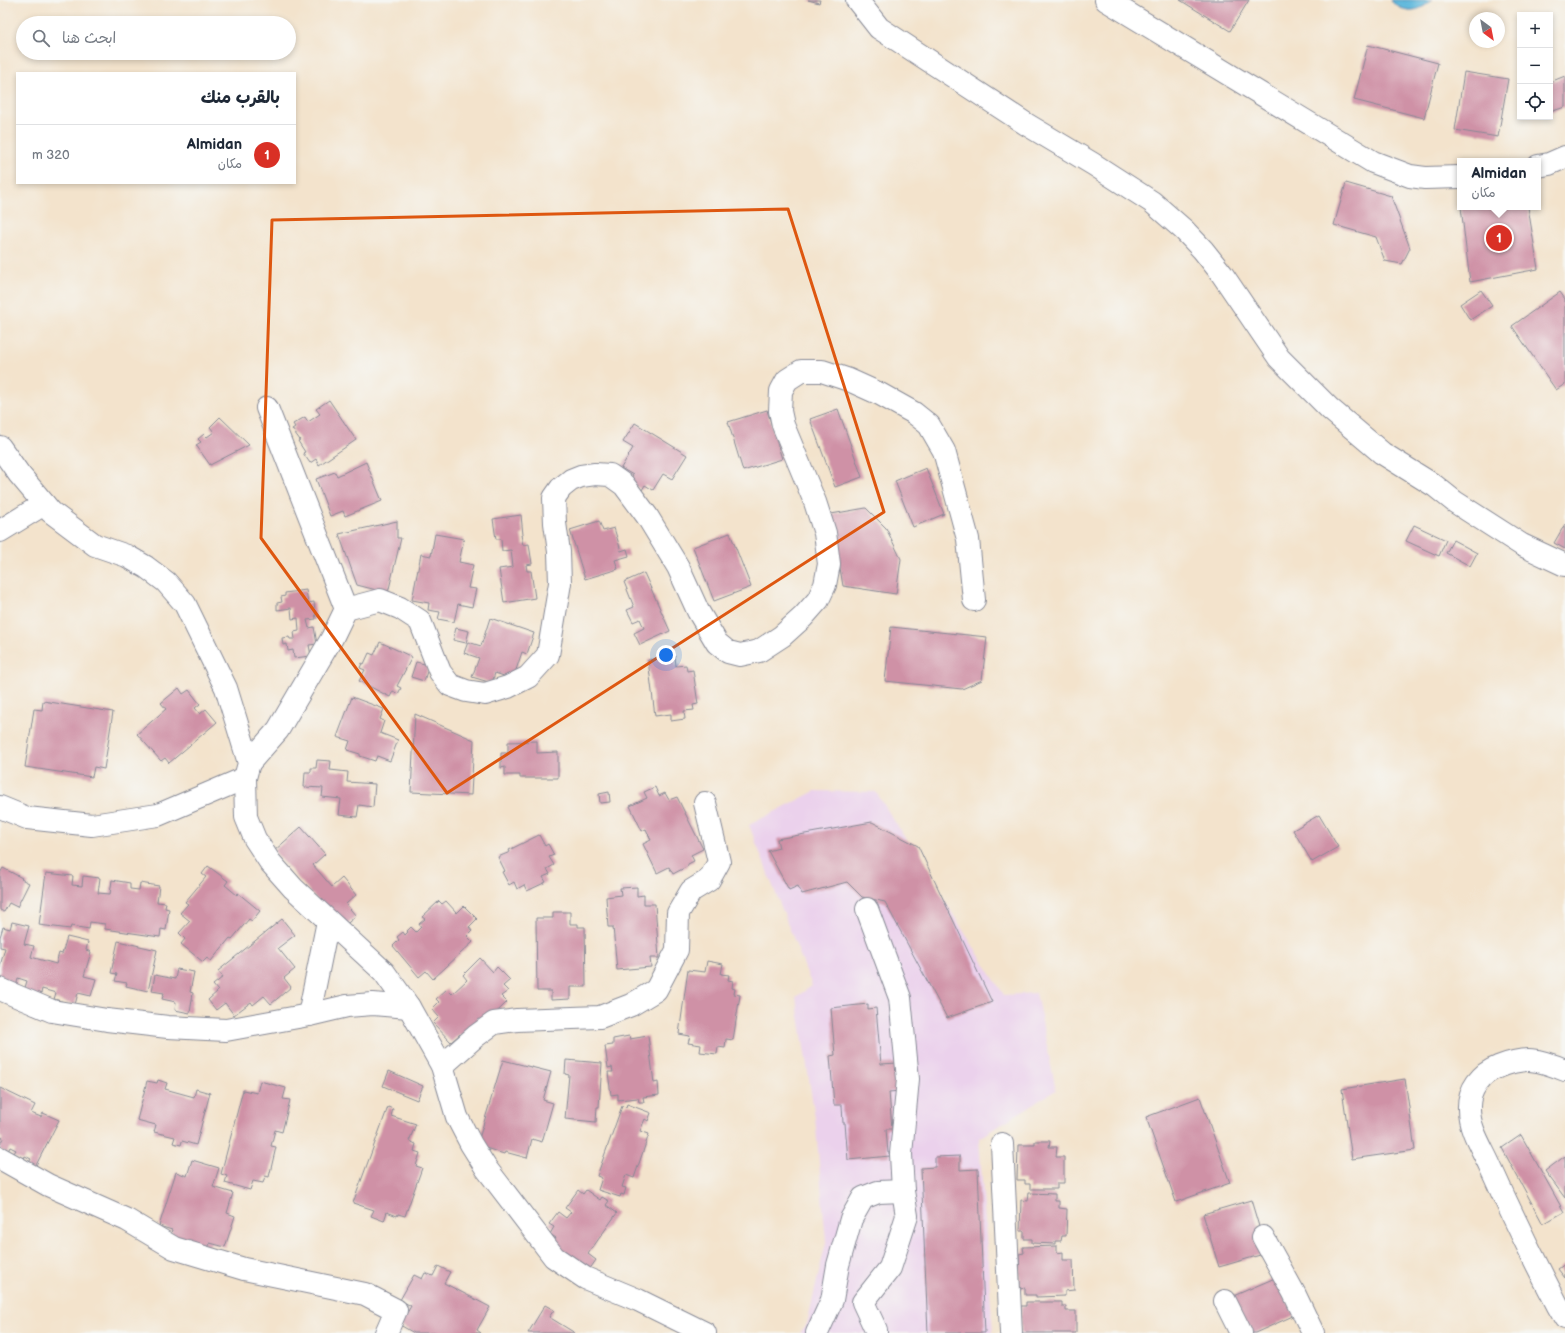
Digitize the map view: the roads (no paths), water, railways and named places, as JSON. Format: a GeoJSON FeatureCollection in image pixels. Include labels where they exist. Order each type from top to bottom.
{"type":"FeatureCollection","features":[{"type":"Feature","properties":{"kind":"street"},"geometry":{"type":"LineString","coordinates":[[857,0],[879,28],[1026,124],[1093,164],[1145,198],[1184,230],[1203,250],[1222,274],[1279,358],[1330,409],[1382,452],[1435,486],[1455,502],[1522,545],[1565,565]]}},
{"type":"Feature","properties":{"kind":"street"},"geometry":{"type":"LineString","coordinates":[[1106,0],[1373,162],[1410,176],[1424,178],[1457,177]]}},
{"type":"Feature","properties":{"kind":"street"},"geometry":{"type":"LineString","coordinates":[[1541,165],[1549,164],[1565,157]]}},
{"type":"Feature","properties":{"kind":"street"},"geometry":{"type":"LineString","coordinates":[[346,609],[380,600],[400,608],[420,621],[440,672],[450,685],[466,691],[485,694],[508,687],[528,677],[548,655],[560,583],[554,498],[561,488],[571,480],[581,476],[595,474],[610,475],[624,485],[647,516],[678,567],[698,611],[717,643],[728,652],[740,655],[759,651],[782,636],[803,617],[818,600],[825,585],[828,564],[825,533],[815,502],[783,425],[780,411],[781,391],[787,380],[801,372],[822,371],[849,380],[880,394],[914,413],[929,425],[944,451],[968,539],[974,600]]}},
{"type":"Feature","properties":{"kind":"street"},"geometry":{"type":"LineString","coordinates":[[0,807],[27,818],[92,825],[158,815],[247,771],[278,730],[332,638],[346,609],[267,408]]}},
{"type":"Feature","properties":{"kind":"street"},"geometry":{"type":"LineString","coordinates":[[0,447],[19,474],[51,512],[95,545],[127,556],[146,567],[166,582],[185,604],[226,688],[247,771],[246,817],[255,839],[270,862],[293,888],[384,972],[409,1007],[442,1066],[457,1118],[471,1144],[495,1180],[554,1257],[585,1278],[638,1300],[705,1333]]}},
{"type":"Feature","properties":{"kind":"street"},"geometry":{"type":"LineString","coordinates":[[0,531],[44,504]]}},
{"type":"Feature","properties":{"kind":"street"},"geometry":{"type":"LineString","coordinates":[[442,1066],[476,1036],[494,1023],[517,1020],[600,1017],[631,1005],[656,990],[677,950],[678,913],[690,891],[709,880],[719,862],[705,803]]}},
{"type":"Feature","properties":{"kind":"street"},"geometry":{"type":"LineString","coordinates":[[867,909],[900,998],[908,1078],[901,1154],[902,1191],[907,1216],[890,1268],[863,1302],[876,1333]]}},
{"type":"Feature","properties":{"kind":"street"},"geometry":{"type":"LineString","coordinates":[[309,1015],[328,921]]}},
{"type":"Feature","properties":{"kind":"street"},"geometry":{"type":"LineString","coordinates":[[0,989],[52,1011],[108,1020],[168,1027],[226,1030],[309,1015],[347,1006],[373,1004],[409,1007]]}},
{"type":"Feature","properties":{"kind":"street"},"geometry":{"type":"LineString","coordinates":[[1565,1070],[1534,1060],[1515,1061],[1490,1070],[1478,1081],[1471,1093],[1468,1109],[1471,1125],[1496,1181],[1565,1318]]}},
{"type":"Feature","properties":{"kind":"street"},"geometry":{"type":"LineString","coordinates":[[1002,1144],[1011,1333]]}},
{"type":"Feature","properties":{"kind":"street"},"geometry":{"type":"LineString","coordinates":[[0,1158],[48,1185],[127,1220],[174,1248],[244,1269],[365,1294],[396,1310],[386,1333]]}},
{"type":"Feature","properties":{"kind":"street"},"geometry":{"type":"LineString","coordinates":[[817,1333],[832,1300],[838,1265],[851,1220],[863,1198],[878,1192],[902,1191]]}},
{"type":"Feature","properties":{"kind":"street"},"geometry":{"type":"LineString","coordinates":[[1263,1237],[1294,1293],[1313,1333]]}},
{"type":"Feature","properties":{"kind":"street"},"geometry":{"type":"LineString","coordinates":[[1225,1302],[1240,1333]]}},
{"type":"Feature","properties":{"kind":"water"},"geometry":{"type":"Polygon","coordinates":[[[1390,0],[1432,0],[1422,7],[1406,10],[1395,5],[1390,0]]]}},
{"type":"Feature","properties":{"kind":"place","name":"Almidan"},"geometry":{"type":"Point","coordinates":[1499,238]}}]}
